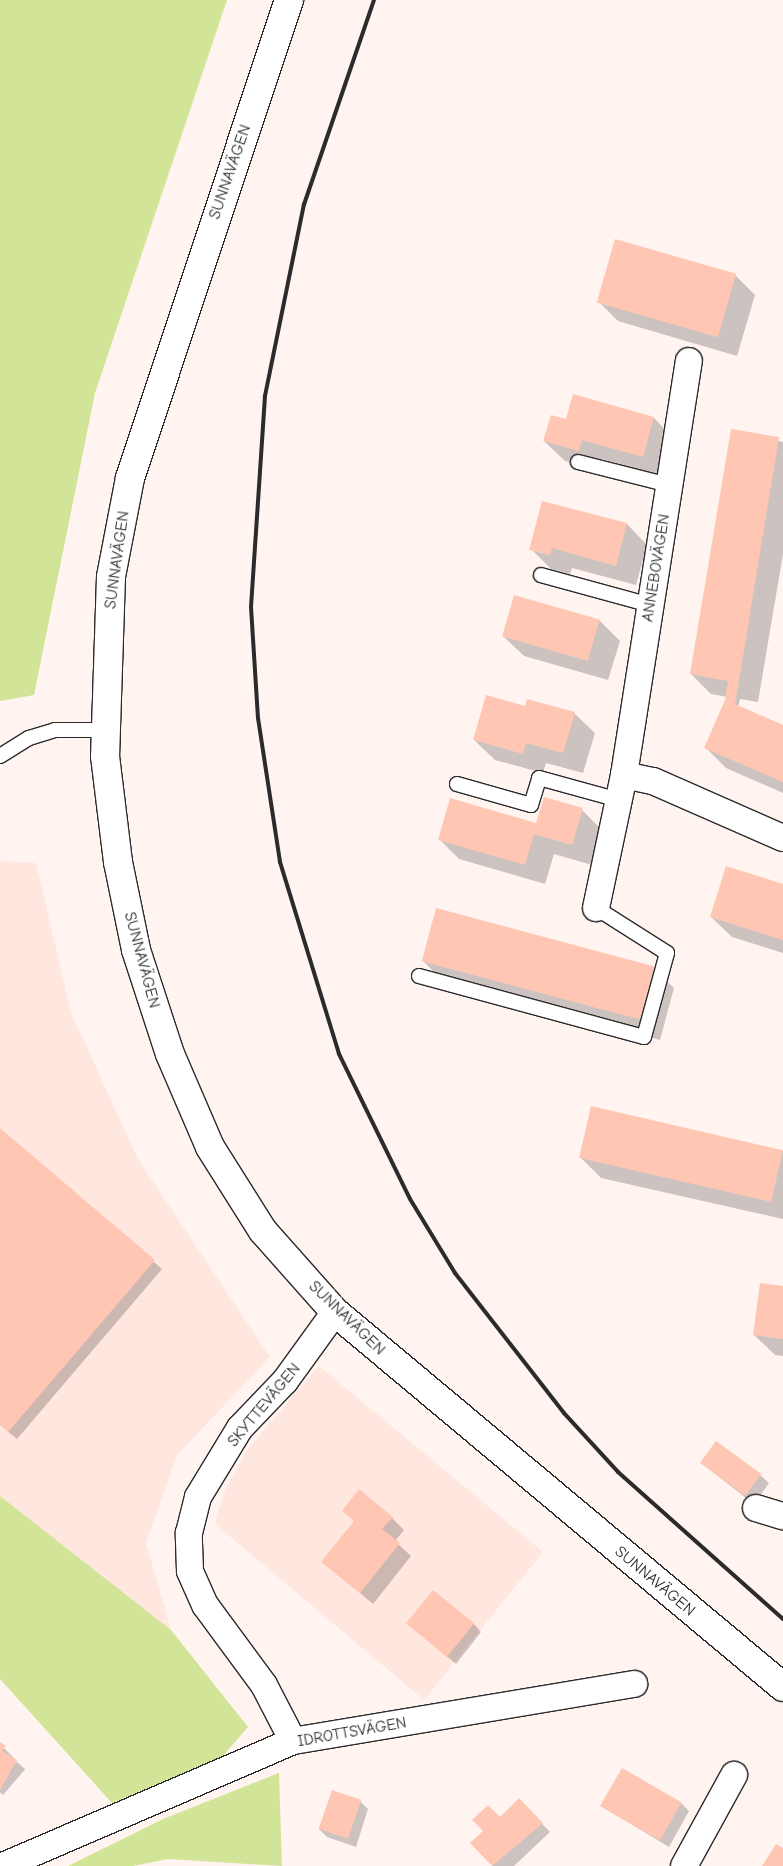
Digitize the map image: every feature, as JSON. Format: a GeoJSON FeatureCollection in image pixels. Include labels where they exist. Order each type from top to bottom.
{"type":"FeatureCollection","features":[{"type":"Feature","properties":{"kind":"main road","name":"SUNNAVÄGEN"},"geometry":{"type":"LineString","coordinates":[[289,0],[130,478],[111,577],[105,730],[118,862],[136,950],[170,1054],[210,1148],[263,1231],[335,1312],[783,1687]]}},
{"type":"Feature","properties":{"kind":"street","name":"ANNEBOVÄGEN"},"geometry":{"type":"LineString","coordinates":[[596,908],[622,788],[689,362]]}},
{"type":"Feature","properties":{"kind":"street"},"geometry":{"type":"LineString","coordinates":[[622,788],[653,781],[783,838]]}},
{"type":"Feature","properties":{"kind":"street","name":"SKYTTEVÄGEN"},"geometry":{"type":"LineString","coordinates":[[292,1741],[264,1685],[205,1605],[190,1571],[189,1533],[198,1497],[231,1442],[285,1381],[335,1312]]}},
{"type":"Feature","properties":{"kind":"street"},"geometry":{"type":"LineString","coordinates":[[756,1508],[783,1516]]}},
{"type":"Feature","properties":{"kind":"street","name":"IDROTTSVÄGEN"},"geometry":{"type":"LineString","coordinates":[[3,1866],[292,1741],[634,1684]]}},
{"type":"Feature","properties":{"kind":"street"},"geometry":{"type":"LineString","coordinates":[[684,1866],[734,1775]]}},
{"type":"Feature","properties":{"kind":"lane"},"geometry":{"type":"LineString","coordinates":[[578,462],[669,485]]}},
{"type":"Feature","properties":{"kind":"lane"},"geometry":{"type":"LineString","coordinates":[[541,575],[651,605]]}},
{"type":"Feature","properties":{"kind":"lane"},"geometry":{"type":"LineString","coordinates":[[0,756],[29,738],[55,730],[105,730]]}},
{"type":"Feature","properties":{"kind":"lane"},"geometry":{"type":"LineString","coordinates":[[457,784],[531,805],[539,778],[622,788]]}},
{"type":"Feature","properties":{"kind":"lane"},"geometry":{"type":"LineString","coordinates":[[419,976],[644,1036],[667,952],[596,908]]}},
{"type":"Feature","properties":{"kind":"shaded area"},"geometry":{"type":"Polygon","coordinates":[[[0,861],[36,863],[71,1013],[138,1159],[270,1357],[177,1455],[146,1543],[171,1630],[0,1496],[0,861]]]}},
{"type":"Feature","properties":{"kind":"shaded area"},"geometry":{"type":"Polygon","coordinates":[[[319,1366],[543,1552],[424,1700],[215,1524],[224,1492],[247,1450],[319,1366]]]}},
{"type":"Feature","properties":{"kind":"green space"},"geometry":{"type":"Polygon","coordinates":[[[0,0],[227,0],[95,393],[34,695],[0,701],[0,0]]]}},
{"type":"Feature","properties":{"kind":"green space"},"geometry":{"type":"Polygon","coordinates":[[[0,1496],[171,1630],[248,1727],[223,1756],[112,1803],[0,1679],[0,1496]]]}},
{"type":"Feature","properties":{"kind":"green space"},"geometry":{"type":"Polygon","coordinates":[[[279,1773],[282,1866],[168,1859],[133,1866],[68,1866],[163,1819],[279,1773]]]}},
{"type":"Feature","properties":{"kind":"building"},"geometry":{"type":"Polygon","coordinates":[[[615,239],[736,274],[718,337],[597,302],[615,239]]]}},
{"type":"Feature","properties":{"kind":"building"},"geometry":{"type":"Polygon","coordinates":[[[573,394],[654,417],[643,457],[582,440],[579,451],[543,441],[551,415],[566,419],[573,394]]]}},
{"type":"Feature","properties":{"kind":"building"},"geometry":{"type":"Polygon","coordinates":[[[731,429],[779,437],[735,704],[783,725],[783,782],[704,748],[725,700],[728,681],[690,674],[731,429]]]}},
{"type":"Feature","properties":{"kind":"building"},"geometry":{"type":"Polygon","coordinates":[[[542,501],[627,523],[616,566],[552,548],[550,555],[529,550],[542,501]]]}},
{"type":"Feature","properties":{"kind":"building"},"geometry":{"type":"Polygon","coordinates":[[[514,595],[600,620],[588,661],[502,636],[514,595]]]}},
{"type":"Feature","properties":{"kind":"building"},"geometry":{"type":"Polygon","coordinates":[[[486,695],[525,706],[527,699],[575,712],[563,753],[526,743],[523,754],[473,740],[486,695]]]}},
{"type":"Feature","properties":{"kind":"building"},"geometry":{"type":"Polygon","coordinates":[[[544,797],[583,808],[572,845],[534,834],[525,865],[438,840],[450,798],[536,823],[544,797]]]}},
{"type":"Feature","properties":{"kind":"building"},"geometry":{"type":"Polygon","coordinates":[[[726,866],[783,884],[783,940],[710,917],[726,866]]]}},
{"type":"Feature","properties":{"kind":"building"},"geometry":{"type":"Polygon","coordinates":[[[436,908],[654,966],[640,1020],[422,961],[436,908]]]}},
{"type":"Feature","properties":{"kind":"building"},"geometry":{"type":"Polygon","coordinates":[[[591,1106],[783,1150],[771,1202],[579,1158],[591,1106]]]}},
{"type":"Feature","properties":{"kind":"building"},"geometry":{"type":"Polygon","coordinates":[[[0,1128],[155,1260],[8,1432],[0,1425],[0,1128]]]}},
{"type":"Feature","properties":{"kind":"building"},"geometry":{"type":"Polygon","coordinates":[[[760,1283],[783,1286],[783,1339],[753,1335],[760,1283]]]}},
{"type":"Feature","properties":{"kind":"building"},"geometry":{"type":"Polygon","coordinates":[[[716,1441],[761,1474],[745,1496],[700,1463],[716,1441]]]}},
{"type":"Feature","properties":{"kind":"building"},"geometry":{"type":"Polygon","coordinates":[[[359,1489],[393,1517],[382,1529],[400,1543],[360,1593],[321,1562],[354,1521],[342,1511],[359,1489]]]}},
{"type":"Feature","properties":{"kind":"building"},"geometry":{"type":"Polygon","coordinates":[[[433,1590],[474,1623],[447,1657],[406,1623],[433,1590]]]}},
{"type":"Feature","properties":{"kind":"building"},"geometry":{"type":"Polygon","coordinates":[[[0,1742],[6,1746],[2,1751],[17,1760],[0,1790],[0,1742]]]}},
{"type":"Feature","properties":{"kind":"building"},"geometry":{"type":"Polygon","coordinates":[[[622,1768],[682,1802],[660,1841],[600,1806],[622,1768]]]}},
{"type":"Feature","properties":{"kind":"building"},"geometry":{"type":"Polygon","coordinates":[[[332,1790],[361,1800],[348,1839],[319,1829],[332,1790]]]}},
{"type":"Feature","properties":{"kind":"building"},"geometry":{"type":"Polygon","coordinates":[[[519,1798],[543,1823],[492,1866],[470,1843],[483,1831],[472,1820],[488,1805],[500,1817],[519,1798]]]}},
{"type":"Feature","properties":{"kind":"building"},"geometry":{"type":"Polygon","coordinates":[[[776,1844],[783,1848],[783,1866],[762,1866],[776,1844]]]}},
{"type":"Feature","properties":{"kind":"railway"},"geometry":{"type":"LineString","coordinates":[[374,0],[304,204],[265,396],[251,607],[258,718],[280,862],[339,1054],[410,1199],[455,1273],[564,1413],[618,1472],[783,1619]]}}]}
